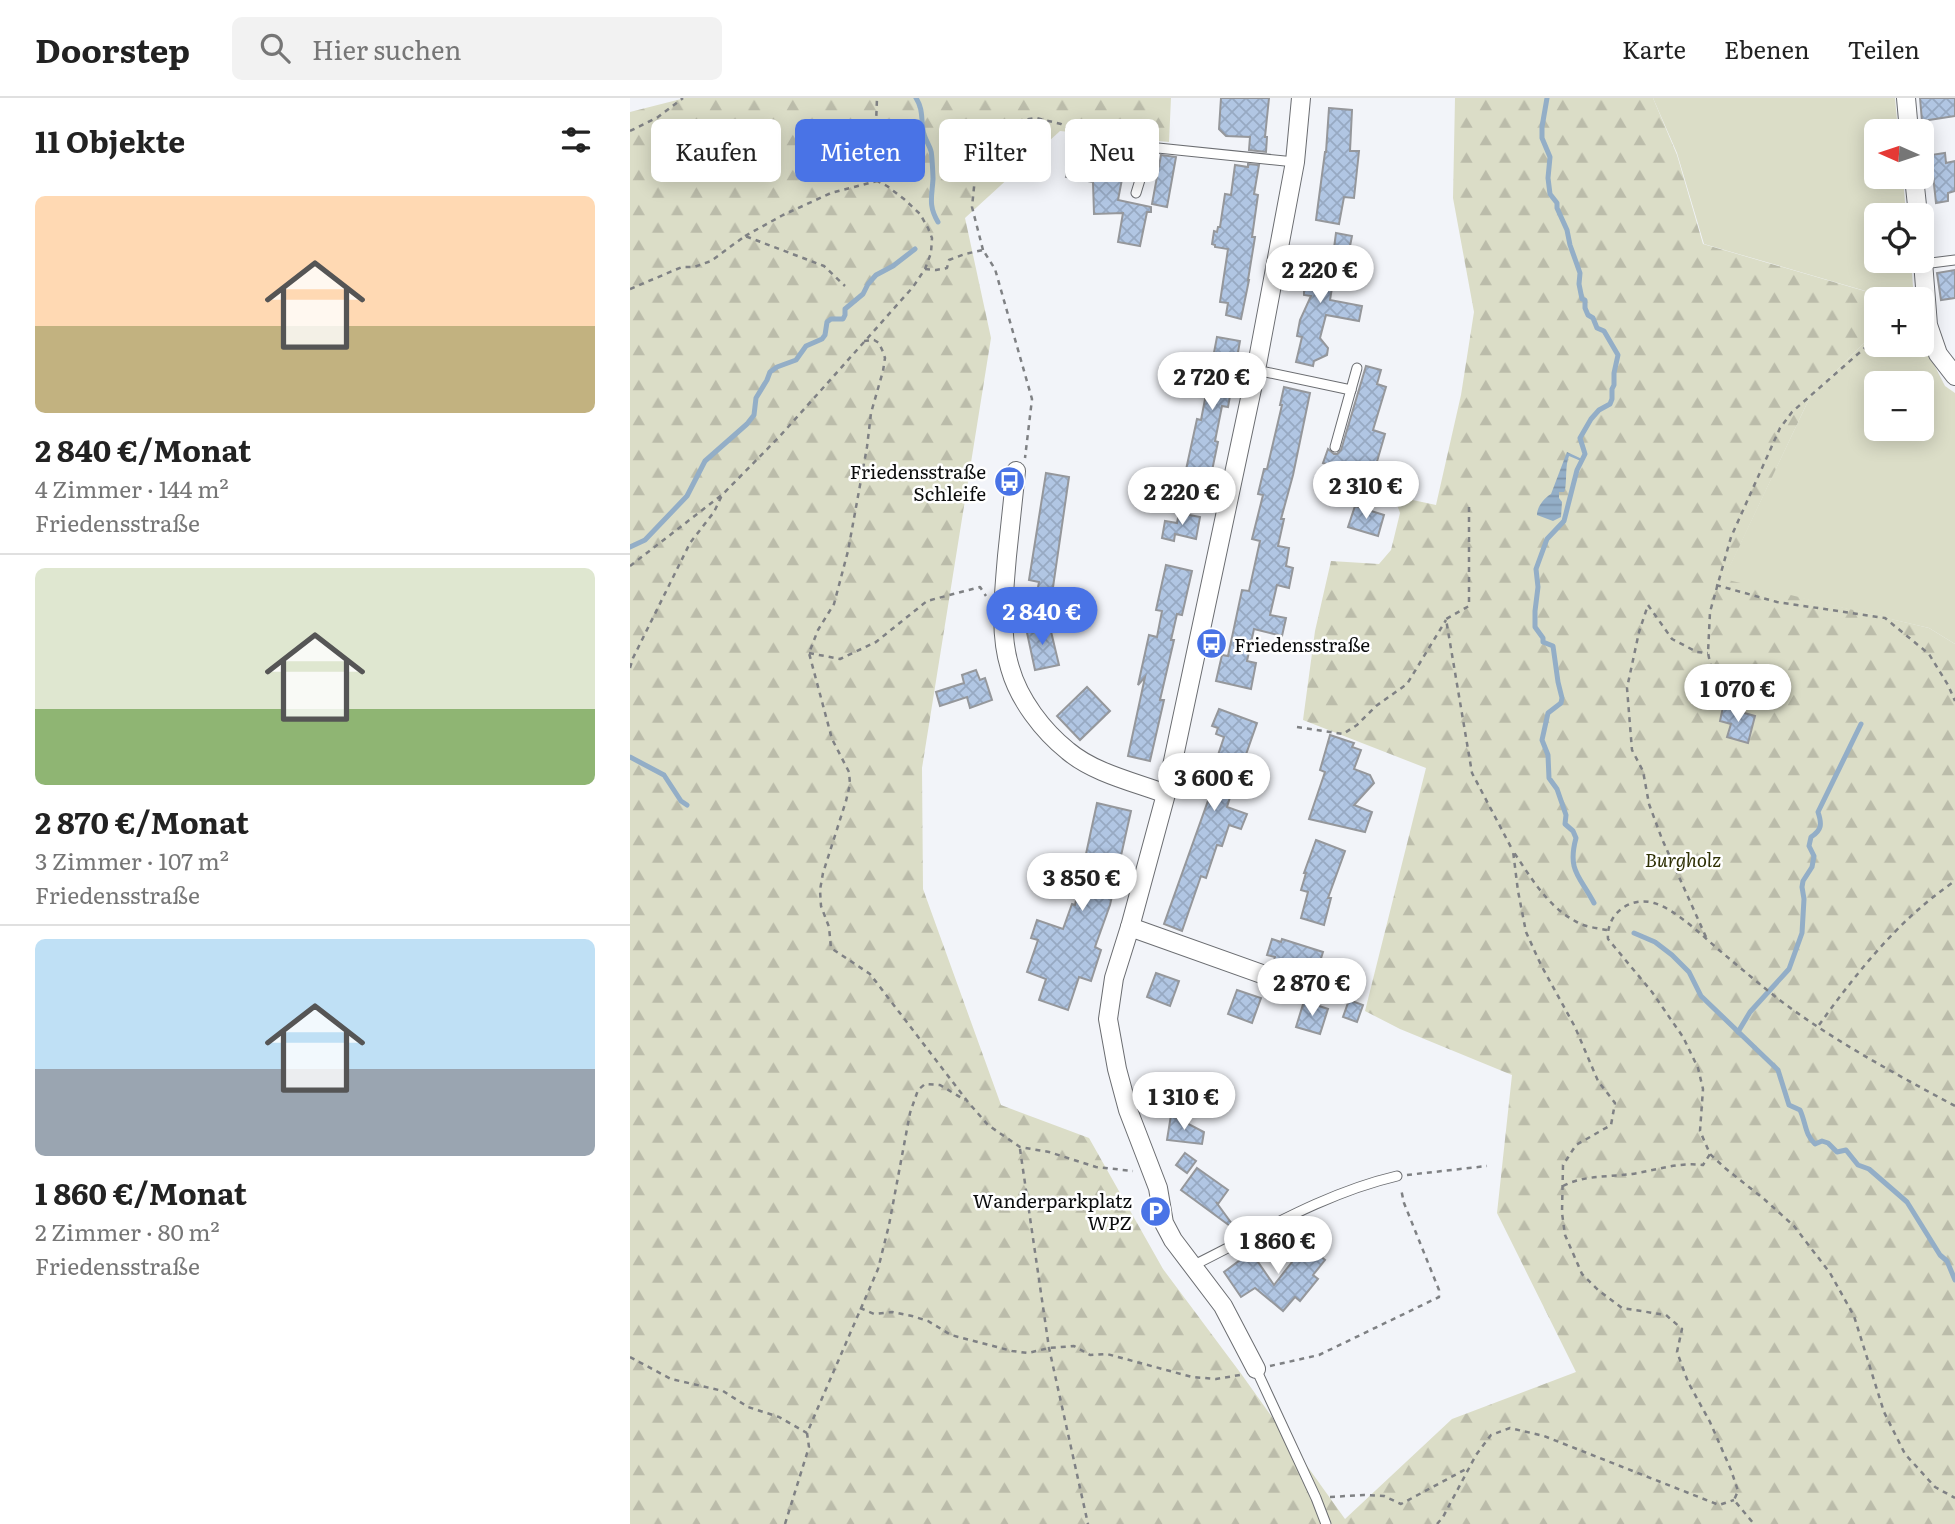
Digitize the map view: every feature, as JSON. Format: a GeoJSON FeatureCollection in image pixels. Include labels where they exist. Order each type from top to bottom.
{"type":"FeatureCollection","features":[{"type":"Feature","properties":{"kind":"street"},"geometry":{"type":"LineString","coordinates":[[1256,1369],[1223,1306],[1173,1240],[1164,1223],[1158,1188],[1128,1110],[1108,1019],[1114,978],[1166,794],[1256,370],[1295,162],[1301,98]]}},
{"type":"Feature","properties":{"kind":"street"},"geometry":{"type":"LineString","coordinates":[[1906,98],[1908,119]]}},
{"type":"Feature","properties":{"kind":"street"},"geometry":{"type":"LineString","coordinates":[[1923,273],[1928,325],[1938,354],[1955,376]]}},
{"type":"Feature","properties":{"kind":"street"},"geometry":{"type":"LineString","coordinates":[[1016,471],[1004,588],[1004,613],[1010,670],[1023,699],[1046,730],[1069,752],[1098,769],[1166,794]]}},
{"type":"Feature","properties":{"kind":"street"},"geometry":{"type":"LineString","coordinates":[[1130,928],[1287,984]]}},
{"type":"Feature","properties":{"kind":"lane"},"geometry":{"type":"LineString","coordinates":[[1159,148],[1295,162]]}},
{"type":"Feature","properties":{"kind":"lane"},"geometry":{"type":"LineString","coordinates":[[1136,193],[1139,182]]}},
{"type":"Feature","properties":{"kind":"lane"},"geometry":{"type":"LineString","coordinates":[[1934,257],[1955,260]]}},
{"type":"Feature","properties":{"kind":"lane"},"geometry":{"type":"LineString","coordinates":[[1335,447],[1357,368]]}},
{"type":"Feature","properties":{"kind":"lane"},"geometry":{"type":"LineString","coordinates":[[1256,370],[1351,390]]}},
{"type":"Feature","properties":{"kind":"lane"},"geometry":{"type":"LineString","coordinates":[[1192,1266],[1292,1215],[1370,1182],[1397,1176]]}},
{"type":"Feature","properties":{"kind":"lane"},"geometry":{"type":"LineString","coordinates":[[1256,1369],[1326,1524]]}},
{"type":"Feature","properties":{"kind":"path"},"geometry":{"type":"LineString","coordinates":[[630,131],[658,117],[683,98]]}},
{"type":"Feature","properties":{"kind":"path"},"geometry":{"type":"LineString","coordinates":[[876,119],[877,98]]}},
{"type":"Feature","properties":{"kind":"path"},"geometry":{"type":"LineString","coordinates":[[1016,471],[1025,462],[1032,399],[995,270],[983,250],[972,207],[976,168],[985,145],[1010,122],[1036,118],[1065,127]]}},
{"type":"Feature","properties":{"kind":"path"},"geometry":{"type":"LineString","coordinates":[[630,289],[682,267],[694,267],[711,261],[745,236],[783,215],[831,193],[873,182]]}},
{"type":"Feature","properties":{"kind":"path"},"geometry":{"type":"LineString","coordinates":[[630,566],[723,494],[780,436],[913,287],[925,269],[933,237],[920,214],[879,182]]}},
{"type":"Feature","properties":{"kind":"path"},"geometry":{"type":"LineString","coordinates":[[745,236],[824,266],[845,286]]}},
{"type":"Feature","properties":{"kind":"path"},"geometry":{"type":"LineString","coordinates":[[925,269],[936,271],[947,268],[949,260],[983,250]]}},
{"type":"Feature","properties":{"kind":"path"},"geometry":{"type":"LineString","coordinates":[[864,341],[874,340],[879,343],[885,358],[883,371],[871,413],[848,551],[834,604],[818,630],[809,653],[832,739],[849,772],[850,785],[820,890],[831,948],[870,974],[988,1125],[1020,1147],[1049,1152],[1096,1167],[1151,1172]]}},
{"type":"Feature","properties":{"kind":"path"},"geometry":{"type":"LineString","coordinates":[[1736,699],[1717,681],[1708,653],[1710,612],[1731,537],[1780,428],[1792,412],[1864,349]]}},
{"type":"Feature","properties":{"kind":"path"},"geometry":{"type":"LineString","coordinates":[[630,667],[690,543],[714,512],[723,494]]}},
{"type":"Feature","properties":{"kind":"path"},"geometry":{"type":"LineString","coordinates":[[1297,727],[1343,734],[1357,725],[1376,706],[1407,684],[1446,619],[1469,606],[1469,507]]}},
{"type":"Feature","properties":{"kind":"path"},"geometry":{"type":"LineString","coordinates":[[1716,585],[1777,602],[1885,618],[1929,654],[1955,701]]}},
{"type":"Feature","properties":{"kind":"path"},"geometry":{"type":"LineString","coordinates":[[809,653],[841,659],[876,642],[928,601],[979,587],[1004,613]]}},
{"type":"Feature","properties":{"kind":"path"},"geometry":{"type":"LineString","coordinates":[[1706,937],[1649,804],[1643,771],[1632,750],[1627,688],[1639,632],[1648,605],[1672,639],[1697,652],[1708,653]]}},
{"type":"Feature","properties":{"kind":"path"},"geometry":{"type":"LineString","coordinates":[[1446,619],[1472,773],[1513,851],[1543,894],[1576,922],[1607,930]]}},
{"type":"Feature","properties":{"kind":"path"},"geometry":{"type":"LineString","coordinates":[[1437,1524],[1476,1455],[1491,1435],[1510,1428],[1544,1436],[1718,1505],[1734,1500],[1738,1491],[1677,1352],[1682,1329],[1666,1315],[1622,1308],[1598,1290],[1582,1274],[1565,1235],[1562,1213],[1563,1165],[1576,1145],[1611,1125],[1615,1102],[1598,1081],[1575,1027],[1526,932],[1513,851]]}},
{"type":"Feature","properties":{"kind":"path"},"geometry":{"type":"LineString","coordinates":[[1818,1026],[1855,976],[1903,922],[1955,881]]}},
{"type":"Feature","properties":{"kind":"path"},"geometry":{"type":"LineString","coordinates":[[1955,1106],[1859,1053],[1818,1026],[1779,999],[1706,937],[1654,903],[1634,903],[1621,909],[1611,919],[1607,930],[1608,939],[1653,992],[1683,1037],[1698,1068],[1703,1089],[1700,1131],[1710,1154],[1794,1226],[1830,1273],[1854,1316],[1884,1412],[1905,1454],[1935,1487],[1955,1498]]}},
{"type":"Feature","properties":{"kind":"path"},"geometry":{"type":"LineString","coordinates":[[785,1524],[809,1447],[807,1433],[878,1269],[889,1225],[909,1114],[918,1090],[925,1084],[940,1084],[968,1102]]}},
{"type":"Feature","properties":{"kind":"path"},"geometry":{"type":"LineString","coordinates":[[1020,1147],[1049,1348],[1088,1524]]}},
{"type":"Feature","properties":{"kind":"path"},"geometry":{"type":"LineString","coordinates":[[1563,1186],[1575,1180],[1631,1174],[1686,1163],[1703,1165],[1710,1154]]}},
{"type":"Feature","properties":{"kind":"path"},"geometry":{"type":"LineString","coordinates":[[860,1308],[874,1314],[892,1312],[912,1316],[928,1321],[951,1335],[1012,1351],[1028,1353],[1074,1346],[1090,1355],[1107,1354],[1192,1377],[1216,1379],[1242,1375],[1256,1369],[1319,1355],[1439,1297],[1439,1290],[1397,1176],[1488,1166]]}},
{"type":"Feature","properties":{"kind":"path"},"geometry":{"type":"LineString","coordinates":[[630,1357],[671,1379],[723,1391],[748,1407],[779,1417],[807,1433]]}},
{"type":"Feature","properties":{"kind":"path"},"geometry":{"type":"LineString","coordinates":[[1316,1498],[1384,1496],[1401,1504],[1469,1467]]}},
{"type":"Feature","properties":{"kind":"path"},"geometry":{"type":"LineString","coordinates":[[1734,1500],[1754,1524]]}},
{"type":"Feature","properties":{"kind":"green space","name":"Burgholz"},"geometry":{"type":"Polygon","coordinates":[[[685,98],[1171,98],[1169,142],[1159,141],[1159,119],[1065,119],[1065,132],[1060,131],[1051,139],[1051,119],[939,119],[939,182],[1004,182],[965,218],[991,338],[922,768],[923,889],[1001,1105],[1089,1138],[1163,1269],[1345,1519],[1452,1419],[1576,1372],[1497,1213],[1512,1075],[1400,1029],[1365,1011],[1426,768],[1303,720],[1315,631],[1331,561],[1379,564],[1391,550],[1400,513],[1394,496],[1436,505],[1461,395],[1474,312],[1453,198],[1455,98],[1653,98],[1677,155],[1703,244],[1864,291],[1864,343],[1810,397],[1724,579],[1929,628],[1955,644],[1955,1524],[630,1524],[630,112],[685,98]]]}},
{"type":"Feature","properties":{"kind":"green space"},"geometry":{"type":"Polygon","coordinates":[[[1653,98],[1895,98],[1897,119],[1864,119],[1864,189],[1904,189],[1905,203],[1864,203],[1864,273],[1912,273],[1913,287],[1864,287],[1864,291],[1704,244],[1677,153],[1653,98]]]}},
{"type":"Feature","properties":{"kind":"green space"},"geometry":{"type":"Polygon","coordinates":[[[1864,343],[1864,357],[1930,357],[1945,386],[1955,393],[1955,644],[1929,628],[1723,580],[1810,397],[1864,343]]]}},
{"type":"Feature","properties":{"kind":"water"},"geometry":{"type":"Polygon","coordinates":[[[1567,452],[1582,459],[1581,461],[1569,456],[1565,490],[1559,492],[1562,502],[1561,517],[1553,521],[1537,515],[1537,512],[1541,503],[1551,494],[1567,452]]]}},
{"type":"Feature","properties":{"kind":"building"},"geometry":{"type":"Polygon","coordinates":[[[1221,98],[1269,98],[1266,152],[1249,150],[1250,137],[1226,136],[1219,129],[1221,98]]]}},
{"type":"Feature","properties":{"kind":"building"},"geometry":{"type":"Polygon","coordinates":[[[1920,98],[1955,98],[1955,116],[1922,119],[1920,98]]]}},
{"type":"Feature","properties":{"kind":"building"},"geometry":{"type":"Polygon","coordinates":[[[1329,108],[1352,110],[1350,151],[1359,151],[1354,198],[1344,197],[1339,224],[1316,220],[1329,108]]]}},
{"type":"Feature","properties":{"kind":"building"},"geometry":{"type":"Polygon","coordinates":[[[1945,153],[1946,163],[1955,161],[1955,191],[1948,193],[1948,201],[1936,203],[1934,155],[1945,153]]]}},
{"type":"Feature","properties":{"kind":"building"},"geometry":{"type":"Polygon","coordinates":[[[1161,155],[1176,157],[1167,207],[1152,204],[1156,182],[1159,182],[1161,155]]]}},
{"type":"Feature","properties":{"kind":"building"},"geometry":{"type":"Polygon","coordinates":[[[1248,164],[1259,165],[1254,194],[1258,195],[1252,237],[1255,237],[1241,319],[1226,315],[1228,303],[1220,302],[1228,249],[1212,244],[1214,231],[1217,232],[1220,227],[1225,194],[1231,195],[1235,165],[1248,167],[1248,164]]]}},
{"type":"Feature","properties":{"kind":"building"},"geometry":{"type":"Polygon","coordinates":[[[1093,182],[1121,182],[1118,200],[1151,207],[1151,212],[1147,212],[1140,246],[1118,242],[1123,213],[1094,214],[1093,182]]]}},
{"type":"Feature","properties":{"kind":"building"},"geometry":{"type":"Polygon","coordinates":[[[1336,233],[1352,236],[1349,251],[1334,248],[1336,233]]]}},
{"type":"Feature","properties":{"kind":"building"},"geometry":{"type":"Polygon","coordinates":[[[1313,247],[1338,251],[1330,300],[1362,306],[1359,321],[1326,315],[1320,338],[1328,348],[1327,355],[1314,361],[1313,366],[1296,362],[1302,337],[1297,336],[1300,320],[1311,296],[1304,295],[1304,288],[1313,247]]]}},
{"type":"Feature","properties":{"kind":"building"},"geometry":{"type":"Polygon","coordinates":[[[1955,270],[1955,298],[1941,300],[1937,273],[1955,270]]]}},
{"type":"Feature","properties":{"kind":"building"},"geometry":{"type":"Polygon","coordinates":[[[1217,337],[1240,341],[1228,407],[1222,406],[1209,485],[1184,479],[1197,419],[1201,420],[1217,337]]]}},
{"type":"Feature","properties":{"kind":"building"},"geometry":{"type":"Polygon","coordinates":[[[1366,366],[1381,370],[1377,384],[1386,387],[1373,430],[1385,434],[1369,489],[1346,483],[1349,470],[1323,463],[1328,449],[1334,454],[1341,450],[1366,366]]]}},
{"type":"Feature","properties":{"kind":"building"},"geometry":{"type":"Polygon","coordinates":[[[1284,387],[1310,393],[1281,519],[1284,519],[1278,546],[1289,548],[1286,566],[1293,568],[1289,588],[1277,585],[1270,615],[1286,618],[1282,636],[1254,629],[1247,661],[1256,663],[1251,689],[1216,681],[1222,655],[1228,656],[1242,590],[1249,591],[1260,541],[1252,539],[1263,495],[1258,494],[1264,469],[1267,469],[1284,387]]]}},
{"type":"Feature","properties":{"kind":"building"},"geometry":{"type":"Polygon","coordinates":[[[1046,473],[1069,477],[1051,601],[1036,598],[1039,582],[1029,580],[1046,473]]]}},
{"type":"Feature","properties":{"kind":"building"},"geometry":{"type":"Polygon","coordinates":[[[1355,506],[1384,515],[1378,536],[1348,527],[1355,506]]]}},
{"type":"Feature","properties":{"kind":"building"},"geometry":{"type":"Polygon","coordinates":[[[1179,513],[1200,517],[1196,539],[1175,534],[1174,541],[1162,538],[1165,521],[1177,523],[1179,513]]]}},
{"type":"Feature","properties":{"kind":"building"},"geometry":{"type":"Polygon","coordinates":[[[1166,565],[1192,571],[1182,615],[1177,614],[1171,640],[1174,640],[1160,700],[1164,700],[1150,761],[1128,756],[1145,677],[1138,685],[1149,635],[1157,637],[1162,611],[1156,610],[1166,565]]]}},
{"type":"Feature","properties":{"kind":"building"},"geometry":{"type":"Polygon","coordinates":[[[1049,623],[1059,665],[1035,670],[1026,628],[1049,623]]]}},
{"type":"Feature","properties":{"kind":"building"},"geometry":{"type":"Polygon","coordinates":[[[976,670],[980,680],[985,678],[992,700],[970,708],[967,697],[940,706],[936,692],[964,683],[962,675],[976,670]]]}},
{"type":"Feature","properties":{"kind":"building"},"geometry":{"type":"Polygon","coordinates":[[[1087,687],[1110,711],[1080,740],[1057,716],[1087,687]]]}},
{"type":"Feature","properties":{"kind":"building"},"geometry":{"type":"Polygon","coordinates":[[[1723,707],[1755,716],[1748,743],[1727,737],[1731,724],[1720,721],[1723,707]]]}},
{"type":"Feature","properties":{"kind":"building"},"geometry":{"type":"Polygon","coordinates":[[[1219,709],[1257,723],[1227,807],[1247,814],[1241,829],[1229,825],[1222,846],[1217,845],[1206,878],[1201,876],[1182,931],[1164,924],[1215,781],[1210,779],[1224,737],[1216,734],[1218,728],[1212,726],[1219,709]]]}},
{"type":"Feature","properties":{"kind":"building"},"geometry":{"type":"Polygon","coordinates":[[[1330,735],[1354,743],[1352,747],[1361,750],[1354,769],[1370,775],[1374,783],[1354,805],[1372,812],[1365,832],[1309,819],[1325,772],[1320,770],[1330,735]]]}},
{"type":"Feature","properties":{"kind":"building"},"geometry":{"type":"Polygon","coordinates":[[[1097,803],[1131,811],[1110,905],[1095,947],[1101,950],[1091,981],[1079,977],[1068,1010],[1039,1000],[1046,979],[1027,972],[1038,940],[1031,938],[1037,920],[1063,929],[1072,904],[1075,905],[1097,803]]]}},
{"type":"Feature","properties":{"kind":"building"},"geometry":{"type":"Polygon","coordinates":[[[1316,840],[1345,851],[1328,898],[1331,898],[1324,925],[1301,918],[1308,892],[1301,890],[1304,873],[1316,840]]]}},
{"type":"Feature","properties":{"kind":"building"},"geometry":{"type":"Polygon","coordinates":[[[1272,939],[1281,942],[1282,939],[1323,952],[1318,968],[1312,966],[1310,972],[1274,961],[1275,957],[1267,955],[1272,939]]]}},
{"type":"Feature","properties":{"kind":"building"},"geometry":{"type":"Polygon","coordinates":[[[1156,973],[1179,981],[1170,1006],[1147,997],[1156,973]]]}},
{"type":"Feature","properties":{"kind":"building"},"geometry":{"type":"Polygon","coordinates":[[[1237,990],[1261,998],[1252,1023],[1228,1014],[1237,990]]]}},
{"type":"Feature","properties":{"kind":"building"},"geometry":{"type":"Polygon","coordinates":[[[1349,1000],[1363,1005],[1357,1022],[1343,1017],[1349,1000]]]}},
{"type":"Feature","properties":{"kind":"building"},"geometry":{"type":"Polygon","coordinates":[[[1304,1001],[1328,1009],[1320,1034],[1296,1027],[1304,1001]]]}},
{"type":"Feature","properties":{"kind":"building"},"geometry":{"type":"Polygon","coordinates":[[[1171,1115],[1204,1132],[1202,1144],[1167,1140],[1171,1115]]]}},
{"type":"Feature","properties":{"kind":"building"},"geometry":{"type":"Polygon","coordinates":[[[1185,1153],[1196,1161],[1187,1173],[1176,1165],[1185,1153]]]}},
{"type":"Feature","properties":{"kind":"building"},"geometry":{"type":"Polygon","coordinates":[[[1197,1168],[1228,1190],[1218,1204],[1216,1202],[1232,1224],[1230,1226],[1181,1190],[1197,1168]]]}},
{"type":"Feature","properties":{"kind":"building"},"geometry":{"type":"Polygon","coordinates":[[[1300,1240],[1325,1260],[1313,1275],[1318,1279],[1300,1301],[1295,1297],[1283,1311],[1255,1288],[1241,1297],[1224,1272],[1251,1252],[1274,1285],[1292,1262],[1286,1257],[1300,1240]]]}},
{"type":"Feature","properties":{"kind":"waterway"},"geometry":{"type":"LineString","coordinates":[[916,98],[931,153],[932,206],[938,222]]}},
{"type":"Feature","properties":{"kind":"waterway"},"geometry":{"type":"LineString","coordinates":[[1547,98],[1542,138],[1550,157],[1550,194],[1557,203],[1567,230],[1580,273],[1579,284],[1585,308],[1597,328],[1604,331],[1618,355],[1612,399],[1610,404],[1599,410],[1591,419],[1580,438],[1585,454],[1577,470],[1564,521],[1547,539],[1536,569],[1538,587],[1535,627],[1543,642],[1553,646],[1562,698],[1561,703],[1548,713],[1542,740],[1548,755],[1549,778],[1557,789],[1566,815],[1565,824],[1576,838],[1573,858],[1576,873],[1594,903]]}},
{"type":"Feature","properties":{"kind":"waterway"},"geometry":{"type":"LineString","coordinates":[[630,547],[645,540],[687,496],[705,461],[747,424],[754,415],[756,398],[770,372],[796,360],[806,346],[822,339],[827,322],[831,319],[843,319],[845,309],[863,294],[876,275],[915,249]]}},
{"type":"Feature","properties":{"kind":"waterway"},"geometry":{"type":"LineString","coordinates":[[1738,1032],[1750,1012],[1789,969],[1802,933],[1802,887],[1812,867],[1814,856],[1809,846],[1811,837],[1820,826],[1818,812],[1861,724]]}},
{"type":"Feature","properties":{"kind":"waterway"},"geometry":{"type":"LineString","coordinates":[[630,757],[664,775],[681,801],[687,805]]}},
{"type":"Feature","properties":{"kind":"waterway"},"geometry":{"type":"LineString","coordinates":[[1634,933],[1655,942],[1672,955],[1689,972],[1701,996],[1778,1070],[1789,1105],[1800,1110],[1807,1133],[1815,1144],[1822,1141],[1837,1152],[1846,1150],[1858,1165],[1869,1169],[1907,1202],[1940,1255],[1947,1261],[1955,1280]]}},
{"type":"Feature","properties":{"kind":"place","name":"Friedensstraße Schleife"},"geometry":{"type":"Point","coordinates":[1009,482]}},
{"type":"Feature","properties":{"kind":"place","name":"Friedensstraße"},"geometry":{"type":"Point","coordinates":[1211,644]}},
{"type":"Feature","properties":{"kind":"place","name":"Wanderparkplatz WPZ"},"geometry":{"type":"Point","coordinates":[1155,1211]}}]}
